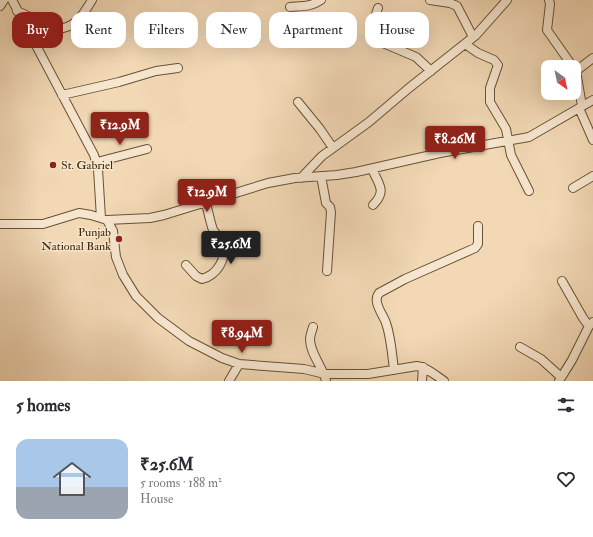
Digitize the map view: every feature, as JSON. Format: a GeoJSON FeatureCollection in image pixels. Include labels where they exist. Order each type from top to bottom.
{"type":"FeatureCollection","features":[{"type":"Feature","properties":{"kind":"street"},"geometry":{"type":"LineString","coordinates":[[0,6],[4,0]]}},
{"type":"Feature","properties":{"kind":"street"},"geometry":{"type":"LineString","coordinates":[[12,0],[97,162],[104,219],[113,231],[116,257],[123,275],[136,296],[158,318],[189,341],[222,358],[239,364],[304,369],[325,378],[359,377],[417,366],[423,367],[444,381]]}},
{"type":"Feature","properties":{"kind":"street"},"geometry":{"type":"LineString","coordinates":[[17,11],[56,29],[63,29],[71,26],[77,21],[92,0]]}},
{"type":"Feature","properties":{"kind":"street"},"geometry":{"type":"LineString","coordinates":[[290,7],[308,6],[320,0]]}},
{"type":"Feature","properties":{"kind":"street"},"geometry":{"type":"LineString","coordinates":[[430,0],[450,3],[458,6],[473,37]]}},
{"type":"Feature","properties":{"kind":"street"},"geometry":{"type":"LineString","coordinates":[[300,178],[318,159],[369,122],[465,44],[484,27],[507,0]]}},
{"type":"Feature","properties":{"kind":"street"},"geometry":{"type":"LineString","coordinates":[[549,0],[550,4],[547,30],[568,60]]}},
{"type":"Feature","properties":{"kind":"street"},"geometry":{"type":"LineString","coordinates":[[378,8],[370,32],[371,38],[416,57],[432,72]]}},
{"type":"Feature","properties":{"kind":"street"},"geometry":{"type":"LineString","coordinates":[[465,44],[478,54],[494,60],[498,65],[490,88],[489,98],[492,107],[506,129],[511,155],[529,191]]}},
{"type":"Feature","properties":{"kind":"street"},"geometry":{"type":"LineString","coordinates":[[581,65],[593,58]]}},
{"type":"Feature","properties":{"kind":"street"},"geometry":{"type":"LineString","coordinates":[[62,95],[119,82],[156,71],[178,68]]}},
{"type":"Feature","properties":{"kind":"street"},"geometry":{"type":"LineString","coordinates":[[579,100],[580,107],[593,140]]}},
{"type":"Feature","properties":{"kind":"street"},"geometry":{"type":"LineString","coordinates":[[298,102],[333,148]]}},
{"type":"Feature","properties":{"kind":"street"},"geometry":{"type":"LineString","coordinates":[[0,224],[43,224],[79,214],[91,214],[104,219],[150,218],[268,183],[300,178],[337,176],[440,153],[529,137],[580,107],[592,103]]}},
{"type":"Feature","properties":{"kind":"street"},"geometry":{"type":"LineString","coordinates":[[97,162],[148,150]]}},
{"type":"Feature","properties":{"kind":"street"},"geometry":{"type":"LineString","coordinates":[[372,169],[382,193],[373,205]]}},
{"type":"Feature","properties":{"kind":"street"},"geometry":{"type":"LineString","coordinates":[[321,176],[326,203],[330,207],[331,212],[327,270]]}},
{"type":"Feature","properties":{"kind":"street"},"geometry":{"type":"LineString","coordinates":[[573,188],[593,176]]}},
{"type":"Feature","properties":{"kind":"street"},"geometry":{"type":"LineString","coordinates":[[186,265],[196,276],[202,279],[208,278],[214,273],[222,260],[223,244],[213,230],[206,202]]}},
{"type":"Feature","properties":{"kind":"street"},"geometry":{"type":"LineString","coordinates":[[394,370],[388,331],[377,304],[377,296],[405,279],[475,248],[478,244],[478,226]]}},
{"type":"Feature","properties":{"kind":"street"},"geometry":{"type":"LineString","coordinates":[[520,347],[541,359],[560,379],[591,324],[583,318],[562,281]]}},
{"type":"Feature","properties":{"kind":"street"},"geometry":{"type":"LineString","coordinates":[[313,326],[310,339],[312,348],[325,378]]}},
{"type":"Feature","properties":{"kind":"street"},"geometry":{"type":"LineString","coordinates":[[230,381],[239,364]]}},
{"type":"Feature","properties":{"kind":"street"},"geometry":{"type":"LineString","coordinates":[[422,381],[423,367]]}},
{"type":"Feature","properties":{"kind":"place","name":"St. Gabriel"},"geometry":{"type":"Point","coordinates":[53,165]}},
{"type":"Feature","properties":{"kind":"place","name":"Punjab National Bank"},"geometry":{"type":"Point","coordinates":[119,239]}}]}
